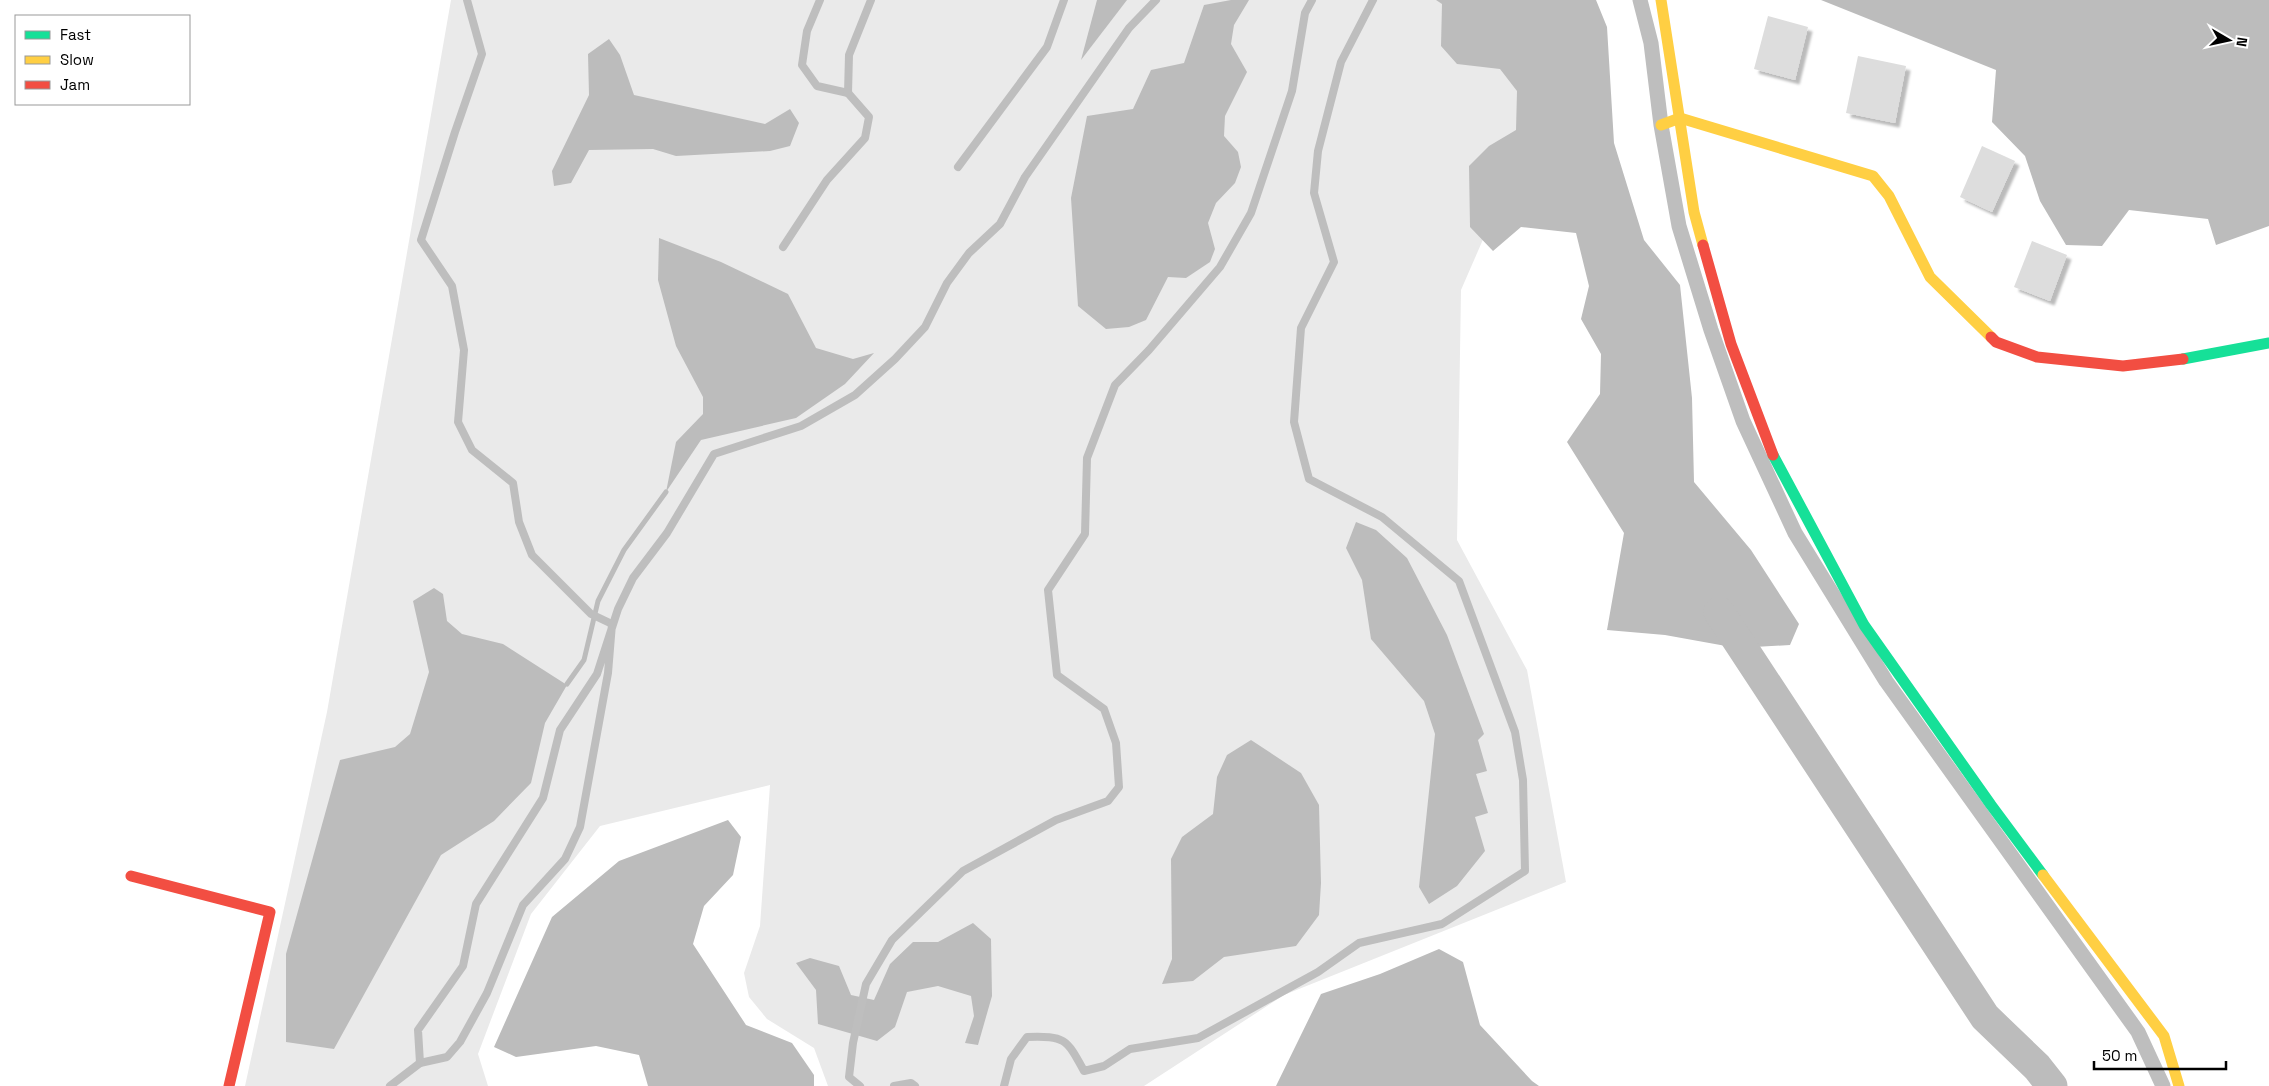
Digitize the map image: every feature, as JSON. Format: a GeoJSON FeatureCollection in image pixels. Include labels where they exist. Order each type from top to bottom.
{"type":"FeatureCollection","features":[{"type":"Feature","properties":{"kind":"street"},"geometry":{"type":"LineString","coordinates":[[1640,0],[1651,43],[1661,125],[1679,226],[1711,330],[1744,421],[1794,533],[1886,681],[2138,1032],[2163,1086]]}},
{"type":"Feature","properties":{"kind":"street"},"geometry":{"type":"LineString","coordinates":[[1661,0],[1694,212],[1731,344],[1777,465],[1864,625],[1991,806],[2164,1036],[2179,1086]]}},
{"type":"Feature","properties":{"kind":"street"},"geometry":{"type":"LineString","coordinates":[[1661,125],[1680,118],[1873,176],[1889,196],[1930,277],[1996,342],[2037,357],[2123,366],[2200,357],[2269,343]]}},
{"type":"Feature","properties":{"kind":"street"},"geometry":{"type":"LineString","coordinates":[[132,876],[270,912],[229,1086]]}},
{"type":"Feature","properties":{"kind":"lane"},"geometry":{"type":"LineString","coordinates":[[467,0],[482,54],[421,240],[452,286],[464,350],[458,422],[472,450],[513,483],[519,522],[532,556],[591,614],[612,624]]}},
{"type":"Feature","properties":{"kind":"lane"},"geometry":{"type":"LineString","coordinates":[[783,247],[827,180],[865,138],[869,117],[848,93],[817,86],[802,65],[807,31],[820,0]]}},
{"type":"Feature","properties":{"kind":"lane"},"geometry":{"type":"LineString","coordinates":[[848,93],[849,55],[871,0]]}},
{"type":"Feature","properties":{"kind":"lane"},"geometry":{"type":"LineString","coordinates":[[958,167],[1047,47],[1064,0]]}},
{"type":"Feature","properties":{"kind":"lane"},"geometry":{"type":"LineString","coordinates":[[420,1063],[418,1030],[463,966],[476,904],[543,798],[560,730],[597,674],[612,624],[633,578],[667,533],[714,454],[801,426],[856,395],[895,359],[925,327],[948,282],[969,253],[1000,224],[1025,177],[1129,28],[1156,0]]}},
{"type":"Feature","properties":{"kind":"lane"},"geometry":{"type":"LineString","coordinates":[[860,1086],[850,1077],[853,1043],[866,984],[892,940],[964,871],[1056,820],[1108,801],[1119,787],[1116,744],[1104,709],[1057,676],[1048,590],[1085,534],[1087,458],[1115,384],[1149,350],[1220,267],[1251,213],[1292,91],[1305,13],[1312,0]]}},
{"type":"Feature","properties":{"kind":"lane"},"geometry":{"type":"LineString","coordinates":[[1004,1086],[1011,1059],[1027,1037],[1054,1036],[1070,1045],[1084,1071],[1104,1066],[1130,1048],[1198,1038],[1318,972],[1359,943],[1442,924],[1525,872],[1523,780],[1515,732],[1460,582],[1382,516],[1309,479],[1294,422],[1302,328],[1334,262],[1314,193],[1318,151],[1341,62],[1373,0]]}},
{"type":"Feature","properties":{"kind":"lane"},"geometry":{"type":"LineString","coordinates":[[390,1086],[420,1063],[447,1057],[460,1042],[487,994],[523,905],[565,859],[580,827],[608,672],[612,624]]}},
{"type":"Feature","properties":{"kind":"lane"},"geometry":{"type":"LineString","coordinates":[[894,1086],[910,1084],[915,1086]]}},
{"type":"Feature","properties":{"kind":"shaded area"},"geometry":{"type":"Polygon","coordinates":[[[451,0],[1555,0],[1549,88],[1461,290],[1457,540],[1527,670],[1566,882],[1284,995],[1144,1086],[828,1086],[814,1048],[767,1019],[749,997],[744,973],[760,926],[770,785],[600,826],[531,914],[478,1054],[488,1086],[245,1086],[327,712],[451,0]]]}},
{"type":"Feature","properties":{"kind":"shaded area"},"geometry":{"type":"Polygon","coordinates":[[[1097,0],[1127,0],[1081,60],[1097,0]]]}},
{"type":"Feature","properties":{"kind":"shaded area"},"geometry":{"type":"Polygon","coordinates":[[[1231,0],[1249,0],[1234,25],[1231,44],[1247,72],[1225,116],[1224,136],[1238,152],[1241,167],[1235,183],[1216,203],[1208,223],[1215,249],[1210,262],[1186,278],[1168,277],[1146,320],[1129,327],[1106,329],[1078,306],[1071,198],[1087,116],[1133,109],[1151,70],[1184,63],[1204,5],[1231,0]]]}},
{"type":"Feature","properties":{"kind":"shaded area"},"geometry":{"type":"Polygon","coordinates":[[[1436,0],[1596,0],[1607,27],[1614,143],[1644,240],[1680,285],[1692,398],[1694,482],[1751,550],[1799,624],[1790,645],[1737,648],[1665,635],[1607,630],[1624,533],[1567,442],[1600,394],[1601,354],[1581,319],[1589,286],[1576,233],[1521,227],[1493,251],[1470,227],[1469,166],[1489,146],[1516,130],[1517,91],[1500,69],[1457,64],[1441,46],[1442,4],[1436,0]]]}},
{"type":"Feature","properties":{"kind":"shaded area"},"geometry":{"type":"Polygon","coordinates":[[[1821,0],[2269,0],[2269,226],[2216,245],[2208,219],[2129,210],[2102,246],[2066,245],[2040,201],[2025,156],[1992,122],[1996,70],[1821,0]]]}},
{"type":"Feature","properties":{"kind":"shaded area"},"geometry":{"type":"Polygon","coordinates":[[[609,39],[620,55],[634,95],[765,124],[790,109],[799,123],[790,146],[770,151],[676,156],[653,149],[589,150],[571,183],[554,186],[552,171],[589,95],[588,54],[609,39]]]}},
{"type":"Feature","properties":{"kind":"shaded area"},"geometry":{"type":"Polygon","coordinates":[[[659,238],[721,262],[788,294],[816,348],[853,359],[874,353],[845,384],[796,418],[701,440],[666,492],[676,442],[703,414],[703,397],[676,346],[658,280],[659,238]]]}},
{"type":"Feature","properties":{"kind":"shaded area"},"geometry":{"type":"Polygon","coordinates":[[[1356,522],[1376,530],[1407,558],[1447,635],[1484,734],[1478,740],[1487,771],[1476,774],[1488,813],[1475,817],[1485,851],[1457,886],[1429,904],[1419,887],[1435,734],[1424,701],[1371,639],[1362,580],[1346,548],[1356,522]]]}},
{"type":"Feature","properties":{"kind":"shaded area"},"geometry":{"type":"Polygon","coordinates":[[[434,588],[443,594],[447,621],[462,634],[503,644],[567,685],[545,723],[531,783],[494,821],[441,855],[334,1049],[286,1042],[286,954],[340,760],[395,747],[410,734],[429,672],[413,601],[434,588]]]}},
{"type":"Feature","properties":{"kind":"shaded area"},"geometry":{"type":"Polygon","coordinates":[[[1251,740],[1301,773],[1319,805],[1321,883],[1319,915],[1296,946],[1224,957],[1193,981],[1162,984],[1172,959],[1171,859],[1182,837],[1213,814],[1217,777],[1227,755],[1251,740]]]}},
{"type":"Feature","properties":{"kind":"shaded area"},"geometry":{"type":"Polygon","coordinates":[[[728,820],[741,837],[733,875],[704,906],[693,944],[746,1025],[792,1043],[814,1075],[814,1086],[648,1086],[639,1055],[596,1046],[516,1057],[494,1047],[552,917],[619,861],[728,820]]]}},
{"type":"Feature","properties":{"kind":"shaded area"},"geometry":{"type":"Polygon","coordinates":[[[973,923],[991,939],[992,996],[978,1045],[965,1043],[974,1016],[971,996],[938,986],[907,992],[895,1027],[877,1041],[818,1024],[816,990],[796,963],[810,958],[839,966],[851,995],[874,1000],[890,964],[913,942],[938,942],[973,923]]]}},
{"type":"Feature","properties":{"kind":"shaded area"},"geometry":{"type":"Polygon","coordinates":[[[1439,949],[1463,962],[1480,1025],[1532,1081],[1539,1086],[1276,1086],[1321,994],[1380,974],[1439,949]]]}},
{"type":"Feature","properties":{"kind":"building"},"geometry":{"type":"Polygon","coordinates":[[[1768,16],[1808,27],[1795,80],[1754,69],[1768,16]]]}},
{"type":"Feature","properties":{"kind":"building"},"geometry":{"type":"Polygon","coordinates":[[[1858,56],[1906,66],[1895,123],[1846,113],[1858,56]]]}},
{"type":"Feature","properties":{"kind":"building"},"geometry":{"type":"Polygon","coordinates":[[[1982,146],[2015,161],[1992,212],[1960,197],[1982,146]]]}},
{"type":"Feature","properties":{"kind":"building"},"geometry":{"type":"Polygon","coordinates":[[[2032,241],[2067,255],[2050,301],[2014,287],[2032,241]]]}},
{"type":"Feature","properties":{"kind":"waterway"},"geometry":{"type":"LineString","coordinates":[[567,684],[584,660],[598,601],[624,550],[666,492]]}},
{"type":"Feature","properties":{"kind":"waterway"},"geometry":{"type":"LineString","coordinates":[[1719,612],[1985,1017],[2037,1067],[2052,1086]]}},
{"type":"Feature","properties":{"kind":"traffic: fast"},"geometry":{"type":"LineString","coordinates":[[2183,359],[2269,343]]}},
{"type":"Feature","properties":{"kind":"traffic: fast"},"geometry":{"type":"LineString","coordinates":[[1773,455],[1864,625],[1991,805],[2043,875]]}},
{"type":"Feature","properties":{"kind":"traffic: slow"},"geometry":{"type":"LineString","coordinates":[[1661,0],[1694,212],[1703,245]]}},
{"type":"Feature","properties":{"kind":"traffic: slow"},"geometry":{"type":"LineString","coordinates":[[1661,125],[1680,118],[1873,176],[1889,196],[1930,277],[1991,337]]}},
{"type":"Feature","properties":{"kind":"traffic: slow"},"geometry":{"type":"LineString","coordinates":[[2043,875],[2164,1036],[2179,1086]]}},
{"type":"Feature","properties":{"kind":"traffic: jam"},"geometry":{"type":"LineString","coordinates":[[1703,245],[1731,344],[1773,455]]}},
{"type":"Feature","properties":{"kind":"traffic: jam"},"geometry":{"type":"LineString","coordinates":[[1991,337],[1996,342],[2037,357],[2123,366],[2183,359]]}},
{"type":"Feature","properties":{"kind":"traffic: jam"},"geometry":{"type":"LineString","coordinates":[[131,876],[270,912],[229,1086]]}}]}
